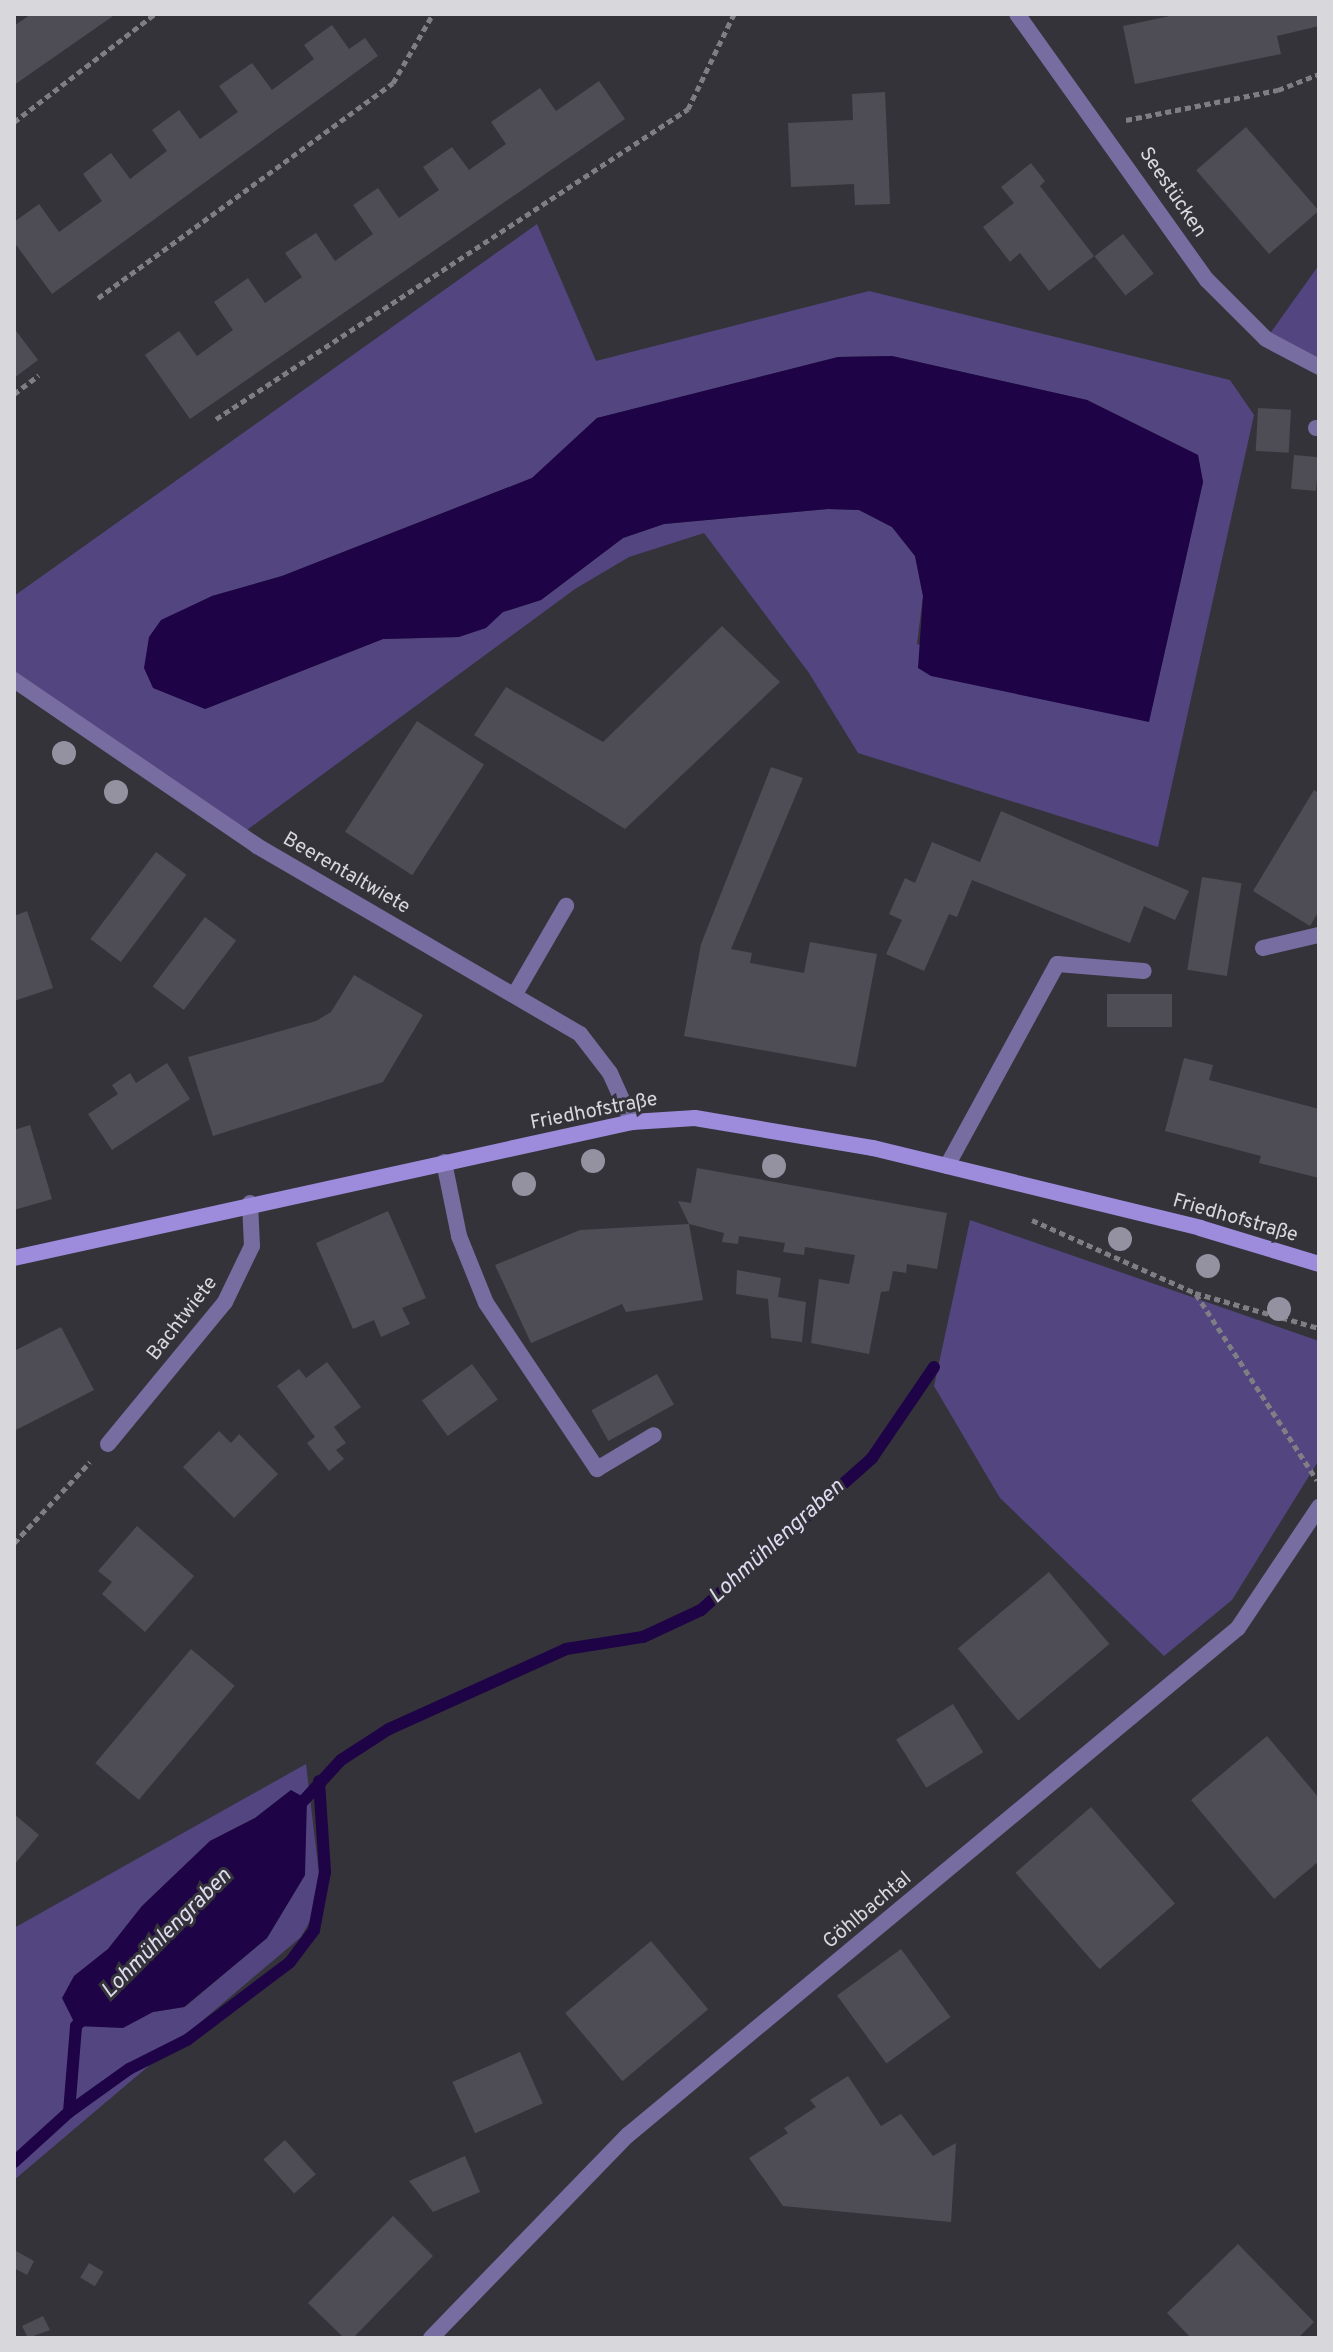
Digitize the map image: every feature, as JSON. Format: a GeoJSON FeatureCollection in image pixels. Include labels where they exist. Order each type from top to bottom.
{"type":"FeatureCollection","features":[{"type":"Feature","properties":{"kind":"street","name":"Seestücken"},"geometry":{"type":"LineString","coordinates":[[1017,14],[1101,125],[1207,280],[1266,339],[1319,367]]}},
{"type":"Feature","properties":{"kind":"street","name":"Beerentaltwiete"},"geometry":{"type":"LineString","coordinates":[[14,680],[257,846],[580,1034],[599,1054],[632,1122]]}},
{"type":"Feature","properties":{"kind":"street"},"geometry":{"type":"LineString","coordinates":[[519,996],[566,906]]}},
{"type":"Feature","properties":{"kind":"street"},"geometry":{"type":"LineString","coordinates":[[1263,948],[1319,935]]}},
{"type":"Feature","properties":{"kind":"street"},"geometry":{"type":"LineString","coordinates":[[947,1166],[1057,964],[1144,971]]}},
{"type":"Feature","properties":{"kind":"street","name":"Friedhofstraße"},"geometry":{"type":"LineString","coordinates":[[14,1258],[250,1203],[632,1122],[720,1121],[947,1166],[1235,1238],[1319,1264]]}},
{"type":"Feature","properties":{"kind":"street"},"geometry":{"type":"LineString","coordinates":[[444,1162],[459,1236],[486,1303],[597,1469],[654,1435]]}},
{"type":"Feature","properties":{"kind":"street","name":"Bachtwiete"},"geometry":{"type":"LineString","coordinates":[[108,1444],[225,1302],[252,1246],[250,1203]]}},
{"type":"Feature","properties":{"kind":"street","name":"Göhlbachtal"},"geometry":{"type":"LineString","coordinates":[[431,2338],[628,2135],[1238,1628],[1319,1507]]}},
{"type":"Feature","properties":{"kind":"path"},"geometry":{"type":"LineString","coordinates":[[14,122],[155,14]]}},
{"type":"Feature","properties":{"kind":"path"},"geometry":{"type":"LineString","coordinates":[[98,298],[393,83],[433,14]]}},
{"type":"Feature","properties":{"kind":"path"},"geometry":{"type":"LineString","coordinates":[[216,419],[688,109],[734,14]]}},
{"type":"Feature","properties":{"kind":"path"},"geometry":{"type":"LineString","coordinates":[[1101,125],[1278,90],[1319,74]]}},
{"type":"Feature","properties":{"kind":"path"},"geometry":{"type":"LineString","coordinates":[[14,394],[39,375]]}},
{"type":"Feature","properties":{"kind":"path"},"geometry":{"type":"LineString","coordinates":[[1020,1215],[1195,1293],[1319,1328]]}},
{"type":"Feature","properties":{"kind":"path"},"geometry":{"type":"LineString","coordinates":[[1195,1293],[1319,1483]]}},
{"type":"Feature","properties":{"kind":"path"},"geometry":{"type":"LineString","coordinates":[[14,1543],[108,1444]]}},
{"type":"Feature","properties":{"kind":"shaded area"},"geometry":{"type":"Polygon","coordinates":[[[537,224],[596,361],[869,291],[1230,380],[1254,415],[1158,847],[858,753],[809,673],[704,533],[629,557],[575,589],[240,835],[14,680],[14,596],[537,224]],[[892,356],[838,357],[597,418],[532,478],[282,576],[212,596],[205,709],[383,639],[459,637],[503,612],[541,600],[623,538],[664,524],[828,509],[859,510],[892,527],[915,556],[923,596],[917,644],[1149,721],[1203,482],[1198,455],[1087,400],[892,356]]]}},
{"type":"Feature","properties":{"kind":"shaded area"},"geometry":{"type":"Polygon","coordinates":[[[1319,265],[1319,367],[1266,339],[1319,265]]]}},
{"type":"Feature","properties":{"kind":"shaded area"},"geometry":{"type":"Polygon","coordinates":[[[970,1220],[1319,1341],[1319,1460],[1232,1600],[1164,1656],[1000,1498],[934,1386],[970,1220]]]}},
{"type":"Feature","properties":{"kind":"shaded area"},"geometry":{"type":"Polygon","coordinates":[[[306,1764],[319,1874],[311,1919],[301,1937],[14,2180],[14,1928],[306,1764]],[[291,1790],[255,1818],[210,1841],[142,1906],[108,1949],[74,1976],[153,2012],[185,2007],[267,1938],[305,1875],[291,1790]]]}},
{"type":"Feature","properties":{"kind":"water"},"geometry":{"type":"Polygon","coordinates":[[[892,356],[1087,400],[1198,455],[1203,482],[1149,722],[931,676],[918,668],[923,596],[915,556],[892,527],[859,510],[828,509],[664,524],[623,538],[541,600],[503,612],[486,628],[459,637],[383,639],[205,709],[153,688],[144,668],[149,637],[161,620],[212,596],[282,576],[532,478],[597,418],[838,357],[892,356]]]}},
{"type":"Feature","properties":{"kind":"water"},"geometry":{"type":"Polygon","coordinates":[[[291,1790],[307,1799],[305,1875],[267,1938],[184,2007],[153,2012],[123,2028],[76,2026],[62,1998],[74,1976],[108,1949],[142,1906],[210,1841],[255,1818],[291,1790]]]}},
{"type":"Feature","properties":{"kind":"building"},"geometry":{"type":"Polygon","coordinates":[[[31,14],[116,14],[14,85],[14,26],[31,14]]]}},
{"type":"Feature","properties":{"kind":"building"},"geometry":{"type":"Polygon","coordinates":[[[1179,14],[1319,14],[1319,26],[1277,36],[1281,54],[1135,84],[1123,26],[1179,14]]]}},
{"type":"Feature","properties":{"kind":"building"},"geometry":{"type":"Polygon","coordinates":[[[332,25],[349,49],[365,38],[378,56],[52,294],[14,242],[14,222],[39,204],[59,232],[102,201],[83,174],[111,153],[130,179],[167,151],[152,130],[179,110],[200,139],[238,112],[219,86],[252,63],[272,90],[314,59],[304,45],[332,25]]]}},
{"type":"Feature","properties":{"kind":"building"},"geometry":{"type":"Polygon","coordinates":[[[599,81],[625,119],[190,419],[145,355],[179,331],[197,356],[233,330],[214,302],[248,278],[265,303],[302,277],[285,253],[316,233],[335,261],[373,234],[353,205],[378,188],[399,218],[439,190],[423,167],[452,147],[469,170],[506,144],[491,122],[540,88],[556,111],[599,81]]]}},
{"type":"Feature","properties":{"kind":"building"},"geometry":{"type":"Polygon","coordinates":[[[885,92],[890,204],[855,205],[854,184],[791,187],[788,123],[853,120],[852,94],[885,92]]]}},
{"type":"Feature","properties":{"kind":"building"},"geometry":{"type":"Polygon","coordinates":[[[1246,127],[1319,211],[1269,254],[1196,170],[1246,127]]]}},
{"type":"Feature","properties":{"kind":"building"},"geometry":{"type":"Polygon","coordinates":[[[1031,163],[1045,181],[1040,186],[1094,256],[1049,291],[1020,253],[1010,262],[983,227],[1014,203],[1001,187],[1031,163]]]}},
{"type":"Feature","properties":{"kind":"building"},"geometry":{"type":"Polygon","coordinates":[[[1123,234],[1154,273],[1125,296],[1095,256],[1123,234]]]}},
{"type":"Feature","properties":{"kind":"building"},"geometry":{"type":"Polygon","coordinates":[[[14,328],[38,360],[14,378],[14,328]]]}},
{"type":"Feature","properties":{"kind":"building"},"geometry":{"type":"Polygon","coordinates":[[[1258,408],[1291,410],[1289,453],[1256,451],[1258,408]]]}},
{"type":"Feature","properties":{"kind":"building"},"geometry":{"type":"Polygon","coordinates":[[[1294,455],[1319,457],[1316,491],[1291,489],[1294,455]]]}},
{"type":"Feature","properties":{"kind":"building"},"geometry":{"type":"Polygon","coordinates":[[[722,626],[780,682],[625,829],[474,735],[506,687],[603,742],[722,626]]]}},
{"type":"Feature","properties":{"kind":"building"},"geometry":{"type":"Polygon","coordinates":[[[417,721],[484,765],[412,875],[345,832],[417,721]]]}},
{"type":"Feature","properties":{"kind":"building"},"geometry":{"type":"Polygon","coordinates":[[[771,767],[803,778],[731,949],[752,953],[750,963],[804,973],[810,942],[877,954],[856,1067],[684,1036],[701,944],[771,767]]]}},
{"type":"Feature","properties":{"kind":"building"},"geometry":{"type":"Polygon","coordinates":[[[1314,790],[1319,793],[1319,911],[1310,926],[1253,891],[1314,790]]]}},
{"type":"Feature","properties":{"kind":"building"},"geometry":{"type":"Polygon","coordinates":[[[1001,811],[1189,891],[1175,920],[1144,906],[1130,943],[972,880],[957,917],[949,914],[924,971],[886,954],[902,920],[889,914],[905,878],[915,883],[932,842],[980,862],[1001,811]]]}},
{"type":"Feature","properties":{"kind":"building"},"geometry":{"type":"Polygon","coordinates":[[[156,852],[186,875],[121,962],[90,939],[156,852]]]}},
{"type":"Feature","properties":{"kind":"building"},"geometry":{"type":"Polygon","coordinates":[[[1202,877],[1242,883],[1227,976],[1187,970],[1202,877]]]}},
{"type":"Feature","properties":{"kind":"building"},"geometry":{"type":"Polygon","coordinates":[[[27,911],[53,988],[14,1001],[14,916],[27,911]]]}},
{"type":"Feature","properties":{"kind":"building"},"geometry":{"type":"Polygon","coordinates":[[[205,917],[236,940],[184,1010],[153,986],[205,917]]]}},
{"type":"Feature","properties":{"kind":"building"},"geometry":{"type":"Polygon","coordinates":[[[354,975],[423,1015],[383,1082],[213,1136],[188,1057],[316,1021],[331,1012],[354,975]]]}},
{"type":"Feature","properties":{"kind":"building"},"geometry":{"type":"Polygon","coordinates":[[[1107,994],[1172,994],[1172,1027],[1107,1027],[1107,994]]]}},
{"type":"Feature","properties":{"kind":"building"},"geometry":{"type":"Polygon","coordinates":[[[1184,1058],[1213,1065],[1209,1080],[1319,1109],[1319,1178],[1259,1163],[1261,1156],[1165,1131],[1184,1058]]]}},
{"type":"Feature","properties":{"kind":"building"},"geometry":{"type":"Polygon","coordinates":[[[167,1063],[190,1099],[112,1150],[88,1114],[118,1094],[112,1085],[130,1073],[136,1083],[167,1063]]]}},
{"type":"Feature","properties":{"kind":"building"},"geometry":{"type":"Polygon","coordinates":[[[30,1125],[52,1199],[14,1210],[14,1130],[30,1125]]]}},
{"type":"Feature","properties":{"kind":"building"},"geometry":{"type":"Polygon","coordinates":[[[697,1168],[947,1213],[937,1269],[907,1264],[906,1273],[893,1271],[889,1291],[881,1292],[869,1354],[811,1343],[819,1279],[849,1284],[855,1255],[805,1247],[804,1255],[783,1252],[785,1243],[739,1236],[738,1244],[722,1242],[724,1233],[689,1224],[678,1201],[691,1203],[697,1168]]]}},
{"type":"Feature","properties":{"kind":"building"},"geometry":{"type":"Polygon","coordinates":[[[388,1211],[426,1298],[402,1308],[410,1324],[381,1337],[374,1320],[353,1329],[316,1243],[388,1211]]]}},
{"type":"Feature","properties":{"kind":"building"},"geometry":{"type":"Polygon","coordinates":[[[689,1224],[703,1300],[626,1312],[622,1304],[531,1343],[495,1265],[580,1230],[689,1224]]]}},
{"type":"Feature","properties":{"kind":"building"},"geometry":{"type":"Polygon","coordinates":[[[737,1270],[781,1278],[778,1297],[806,1302],[802,1342],[771,1338],[768,1299],[736,1294],[737,1270]]]}},
{"type":"Feature","properties":{"kind":"building"},"geometry":{"type":"Polygon","coordinates":[[[61,1327],[94,1390],[14,1431],[14,1351],[61,1327]]]}},
{"type":"Feature","properties":{"kind":"building"},"geometry":{"type":"Polygon","coordinates":[[[327,1362],[361,1407],[334,1427],[346,1443],[336,1450],[344,1459],[329,1471],[307,1443],[315,1437],[277,1386],[299,1369],[306,1378],[327,1362]]]}},
{"type":"Feature","properties":{"kind":"building"},"geometry":{"type":"Polygon","coordinates":[[[472,1364],[498,1400],[448,1436],[422,1400],[472,1364]]]}},
{"type":"Feature","properties":{"kind":"building"},"geometry":{"type":"Polygon","coordinates":[[[657,1374],[674,1405],[608,1441],[591,1410],[657,1374]]]}},
{"type":"Feature","properties":{"kind":"building"},"geometry":{"type":"Polygon","coordinates":[[[219,1431],[231,1443],[239,1434],[278,1474],[234,1518],[183,1467],[219,1431]]]}},
{"type":"Feature","properties":{"kind":"building"},"geometry":{"type":"Polygon","coordinates":[[[137,1526],[194,1576],[145,1632],[102,1594],[112,1582],[98,1571],[137,1526]]]}},
{"type":"Feature","properties":{"kind":"building"},"geometry":{"type":"Polygon","coordinates":[[[1049,1572],[1109,1644],[1018,1720],[958,1648],[1049,1572]]]}},
{"type":"Feature","properties":{"kind":"building"},"geometry":{"type":"Polygon","coordinates":[[[191,1649],[235,1686],[139,1800],[95,1763],[191,1649]]]}},
{"type":"Feature","properties":{"kind":"building"},"geometry":{"type":"Polygon","coordinates":[[[953,1704],[983,1752],[926,1788],[896,1740],[953,1704]]]}},
{"type":"Feature","properties":{"kind":"building"},"geometry":{"type":"Polygon","coordinates":[[[1267,1736],[1319,1798],[1319,1861],[1274,1899],[1191,1800],[1267,1736]]]}},
{"type":"Feature","properties":{"kind":"building"},"geometry":{"type":"Polygon","coordinates":[[[1091,1807],[1175,1904],[1100,1969],[1016,1873],[1091,1807]]]}},
{"type":"Feature","properties":{"kind":"building"},"geometry":{"type":"Polygon","coordinates":[[[14,1814],[39,1835],[14,1865],[14,1814]]]}},
{"type":"Feature","properties":{"kind":"building"},"geometry":{"type":"Polygon","coordinates":[[[651,1941],[708,2009],[622,2081],[565,2013],[651,1941]]]}},
{"type":"Feature","properties":{"kind":"building"},"geometry":{"type":"Polygon","coordinates":[[[901,1949],[950,2017],[886,2063],[837,1995],[901,1949]]]}},
{"type":"Feature","properties":{"kind":"building"},"geometry":{"type":"Polygon","coordinates":[[[520,2052],[543,2103],[475,2133],[452,2082],[520,2052]]]}},
{"type":"Feature","properties":{"kind":"building"},"geometry":{"type":"Polygon","coordinates":[[[848,2076],[881,2126],[901,2114],[933,2156],[956,2143],[951,2222],[783,2206],[749,2158],[788,2133],[784,2128],[816,2107],[810,2100],[848,2076]]]}},
{"type":"Feature","properties":{"kind":"building"},"geometry":{"type":"Polygon","coordinates":[[[285,2140],[316,2174],[294,2194],[263,2159],[285,2140]]]}},
{"type":"Feature","properties":{"kind":"building"},"geometry":{"type":"Polygon","coordinates":[[[465,2156],[480,2192],[433,2212],[409,2181],[465,2156]]]}},
{"type":"Feature","properties":{"kind":"building"},"geometry":{"type":"Polygon","coordinates":[[[393,2216],[433,2256],[353,2338],[344,2338],[308,2303],[393,2216]]]}},
{"type":"Feature","properties":{"kind":"building"},"geometry":{"type":"Polygon","coordinates":[[[1238,2244],[1314,2322],[1298,2338],[1191,2338],[1167,2313],[1238,2244]]]}},
{"type":"Feature","properties":{"kind":"building"},"geometry":{"type":"Polygon","coordinates":[[[16,2251],[34,2261],[27,2275],[14,2268],[16,2251]]]}},
{"type":"Feature","properties":{"kind":"building"},"geometry":{"type":"Polygon","coordinates":[[[89,2263],[104,2272],[95,2286],[80,2278],[89,2263]]]}},
{"type":"Feature","properties":{"kind":"building"},"geometry":{"type":"Polygon","coordinates":[[[43,2316],[50,2330],[28,2338],[22,2326],[43,2316]]]}},
{"type":"Feature","properties":{"kind":"waterway","name":"Lohmühlengraben"},"geometry":{"type":"LineString","coordinates":[[295,1810],[341,1760],[389,1729],[566,1649],[643,1637],[701,1610],[872,1458],[934,1367]]}},
{"type":"Feature","properties":{"kind":"waterway","name":"Lohmühlengraben"},"geometry":{"type":"LineString","coordinates":[[69,2112],[129,2069],[187,2040],[290,1962],[314,1930],[325,1872],[319,1781]]}},
{"type":"Feature","properties":{"kind":"waterway","name":"Lohmühlengraben"},"geometry":{"type":"LineString","coordinates":[[14,2162],[69,2112],[76,2026],[88,2014]]}}]}
